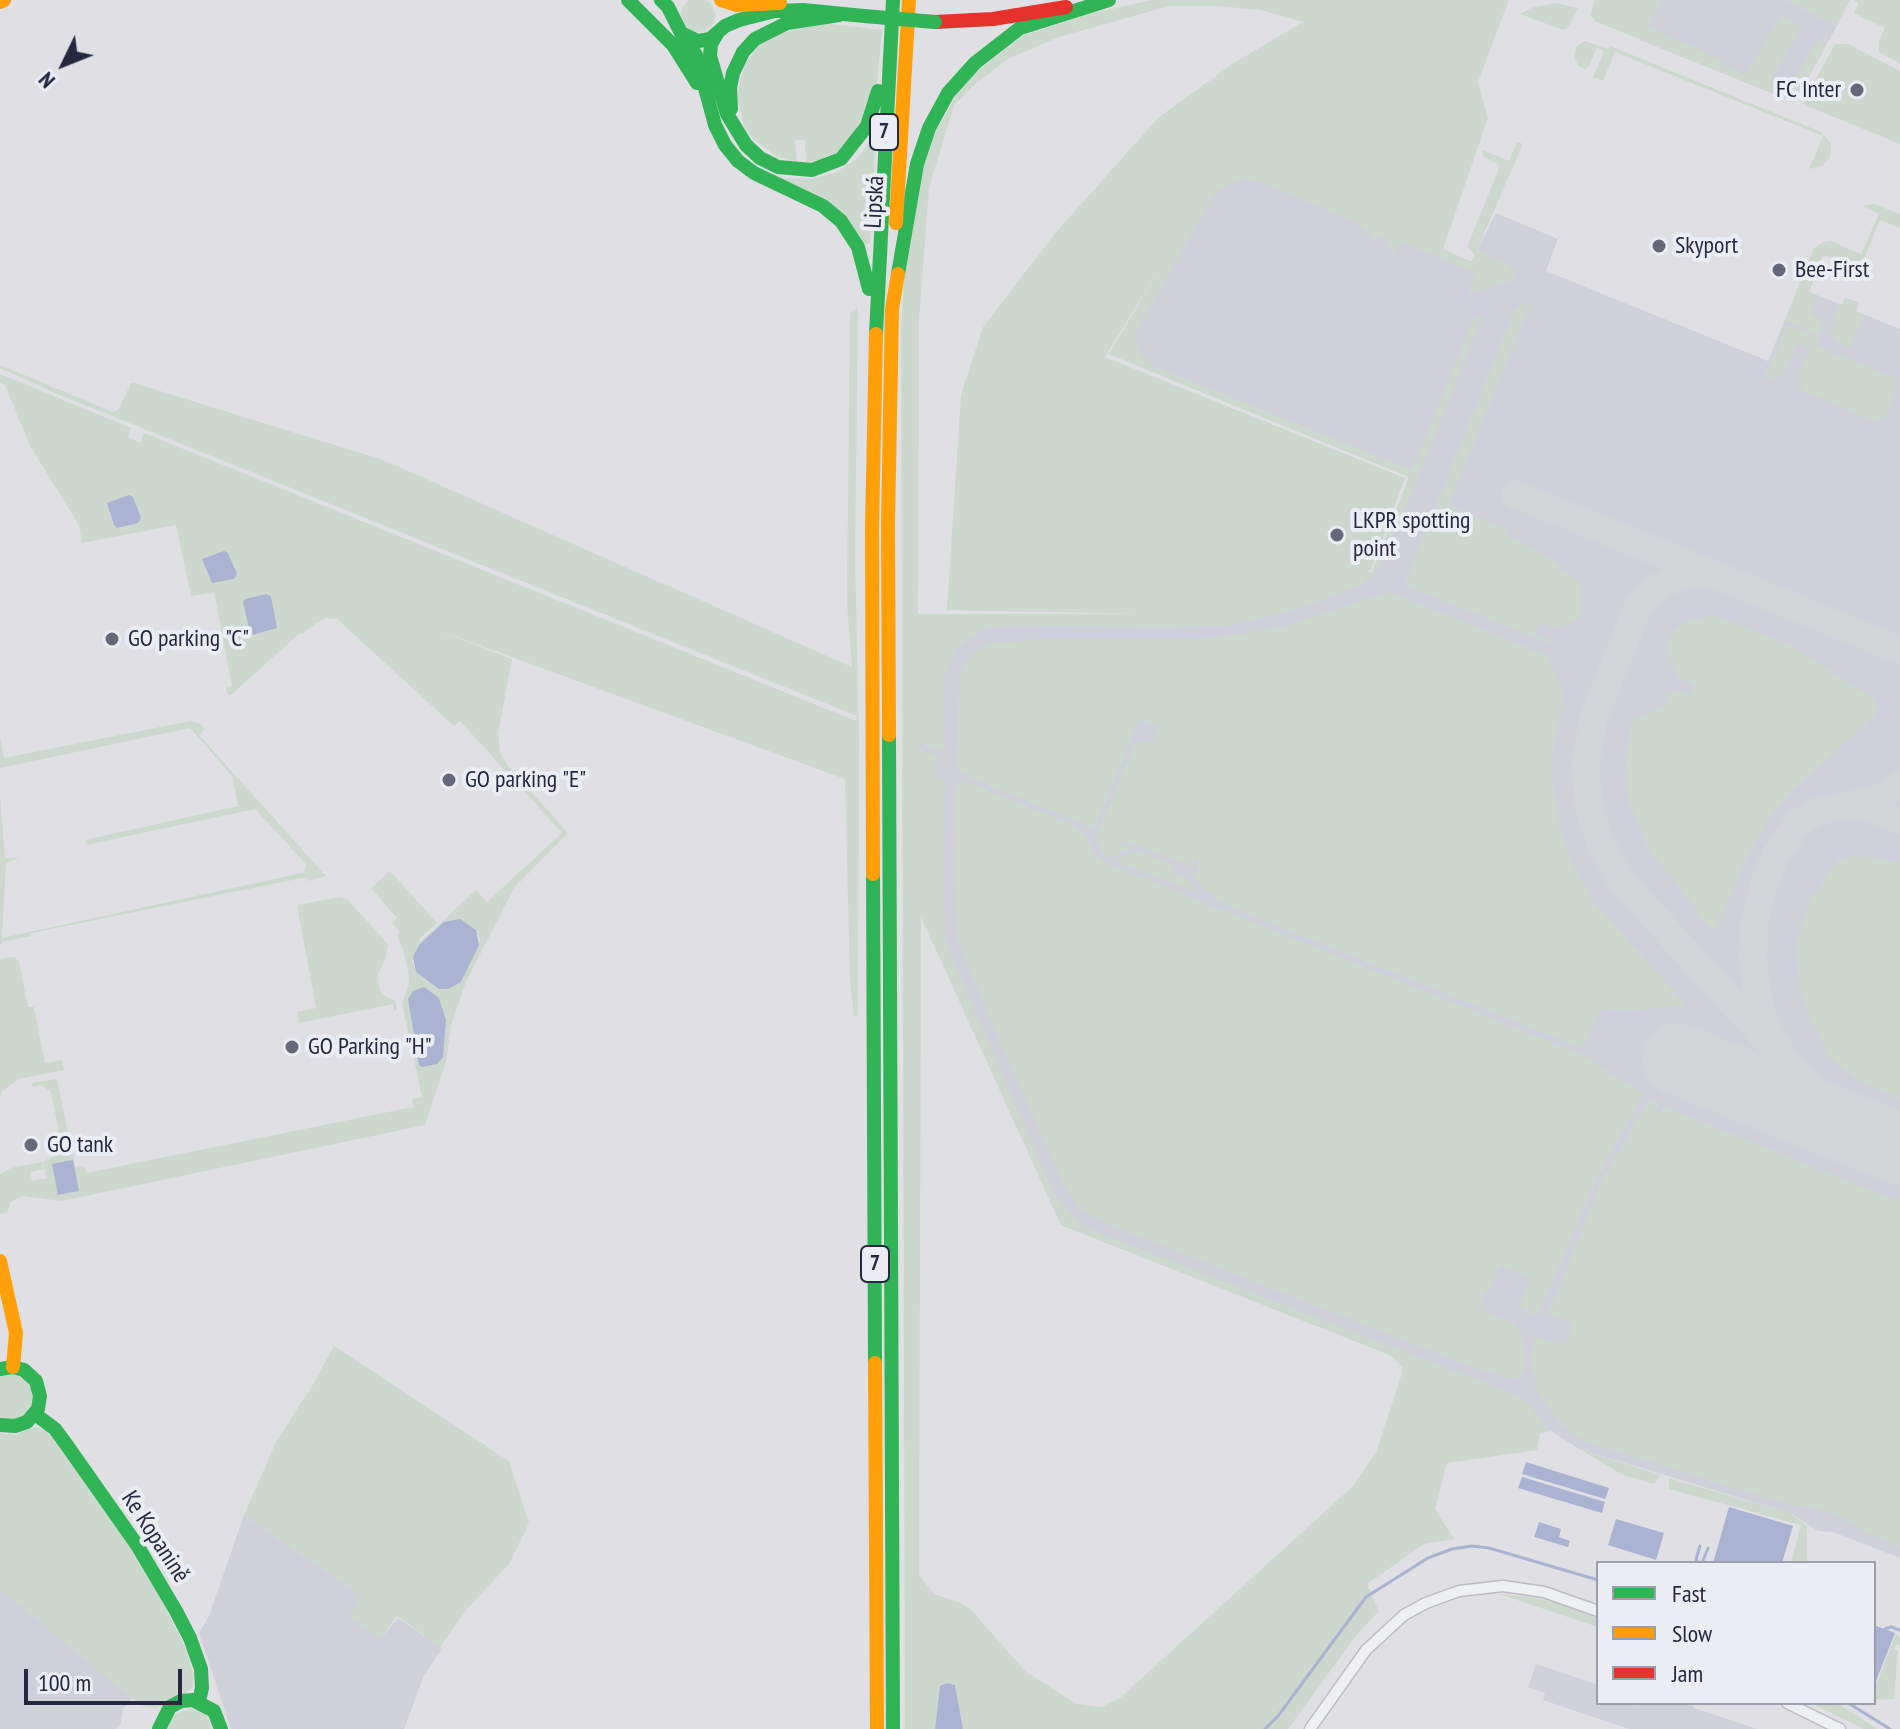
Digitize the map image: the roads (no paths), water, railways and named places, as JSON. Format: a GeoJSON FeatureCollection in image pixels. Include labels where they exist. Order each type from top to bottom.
{"type":"FeatureCollection","features":[{"type":"Feature","properties":{"kind":"main road"},"geometry":{"type":"LineString","coordinates":[[628,0],[681,55],[710,108]]}},
{"type":"Feature","properties":{"kind":"main road"},"geometry":{"type":"LineString","coordinates":[[661,0],[696,55],[719,135],[738,161],[762,178],[823,206],[854,237],[868,279],[875,344]]}},
{"type":"Feature","properties":{"kind":"main road"},"geometry":{"type":"LineString","coordinates":[[677,26],[678,0]]}},
{"type":"Feature","properties":{"kind":"main road"},"geometry":{"type":"LineString","coordinates":[[721,0],[737,5],[763,1],[817,6],[864,16]]}},
{"type":"Feature","properties":{"kind":"main road"},"geometry":{"type":"LineString","coordinates":[[721,0],[725,17],[710,50],[711,64],[727,114],[740,138],[760,158],[786,169],[817,169],[841,159],[858,141],[872,116],[890,34]]}},
{"type":"Feature","properties":{"kind":"main road","name":"Lipská"},"geometry":{"type":"LineString","coordinates":[[875,344],[893,0]]}},
{"type":"Feature","properties":{"kind":"main road","name":"Lipská"},"geometry":{"type":"LineString","coordinates":[[892,309],[909,0]]}},
{"type":"Feature","properties":{"kind":"main road"},"geometry":{"type":"LineString","coordinates":[[1030,12],[1073,0]]}},
{"type":"Feature","properties":{"kind":"main road"},"geometry":{"type":"LineString","coordinates":[[677,26],[698,41],[710,39],[739,20],[775,11],[803,10],[935,22],[993,19],[1110,0]]}},
{"type":"Feature","properties":{"kind":"main road"},"geometry":{"type":"LineString","coordinates":[[892,309],[917,164],[929,128],[948,93],[975,63],[1020,28],[1110,0]]}},
{"type":"Feature","properties":{"kind":"main road"},"geometry":{"type":"LineString","coordinates":[[740,138],[732,114],[730,88],[743,52],[755,39],[779,26],[796,20],[839,15]]}},
{"type":"Feature","properties":{"kind":"main road","name":"7"},"geometry":{"type":"LineString","coordinates":[[892,309],[888,523],[893,1729]]}},
{"type":"Feature","properties":{"kind":"main road","name":"7"},"geometry":{"type":"LineString","coordinates":[[875,344],[872,600],[877,1729]]}},
{"type":"Feature","properties":{"kind":"main road"},"geometry":{"type":"LineString","coordinates":[[0,1261],[15,1323],[7,1368],[24,1370],[36,1381],[40,1396],[35,1414],[21,1425],[0,1425]]}},
{"type":"Feature","properties":{"kind":"main road","name":"Ke Kopanině"},"geometry":{"type":"LineString","coordinates":[[35,1414],[55,1429],[66,1444],[137,1545],[176,1611],[201,1669],[199,1701]]}},
{"type":"Feature","properties":{"kind":"main road"},"geometry":{"type":"LineString","coordinates":[[159,1729],[170,1707],[181,1701],[199,1701],[214,1711],[221,1729]]}},
{"type":"Feature","properties":{"kind":"street"},"geometry":{"type":"LineString","coordinates":[[1310,1729],[1366,1650],[1393,1624],[1426,1603],[1459,1591],[1503,1586],[1544,1592],[1596,1610]]}},
{"type":"Feature","properties":{"kind":"street"},"geometry":{"type":"LineString","coordinates":[[1791,1705],[1840,1729]]}},
{"type":"Feature","properties":{"kind":"water"},"geometry":{"type":"Polygon","coordinates":[[[129,495],[133,497],[141,518],[138,523],[117,528],[107,503],[129,495]]]}},
{"type":"Feature","properties":{"kind":"water"},"geometry":{"type":"Polygon","coordinates":[[[224,551],[228,553],[237,574],[234,579],[212,583],[202,559],[224,551]]]}},
{"type":"Feature","properties":{"kind":"water"},"geometry":{"type":"Polygon","coordinates":[[[267,594],[271,597],[277,628],[253,635],[243,602],[267,594]]]}},
{"type":"Feature","properties":{"kind":"water"},"geometry":{"type":"Polygon","coordinates":[[[460,919],[476,930],[479,945],[461,982],[448,989],[439,989],[416,972],[413,957],[419,945],[444,922],[460,919]]]}},
{"type":"Feature","properties":{"kind":"water"},"geometry":{"type":"Polygon","coordinates":[[[424,987],[439,998],[446,1020],[443,1057],[437,1064],[422,1067],[419,1065],[408,999],[413,991],[424,987]]]}},
{"type":"Feature","properties":{"kind":"water"},"geometry":{"type":"Polygon","coordinates":[[[73,1160],[79,1191],[58,1195],[52,1164],[73,1160]]]}},
{"type":"Feature","properties":{"kind":"water"},"geometry":{"type":"Polygon","coordinates":[[[1526,1462],[1609,1488],[1605,1499],[1522,1474],[1526,1462]]]}},
{"type":"Feature","properties":{"kind":"water"},"geometry":{"type":"Polygon","coordinates":[[[1522,1477],[1605,1502],[1602,1513],[1518,1488],[1522,1477]]]}},
{"type":"Feature","properties":{"kind":"water"},"geometry":{"type":"Polygon","coordinates":[[[1729,1507],[1793,1526],[1783,1561],[1714,1561],[1729,1507]]]}},
{"type":"Feature","properties":{"kind":"water"},"geometry":{"type":"Polygon","coordinates":[[[1616,1519],[1664,1533],[1656,1560],[1608,1545],[1616,1519]]]}},
{"type":"Feature","properties":{"kind":"water"},"geometry":{"type":"Polygon","coordinates":[[[1539,1522],[1561,1529],[1559,1537],[1570,1541],[1568,1547],[1534,1537],[1539,1522]]]}},
{"type":"Feature","properties":{"kind":"water"},"geometry":{"type":"Polygon","coordinates":[[[1876,1626],[1895,1633],[1876,1681],[1876,1626]]]}},
{"type":"Feature","properties":{"kind":"water"},"geometry":{"type":"Polygon","coordinates":[[[947,1683],[955,1685],[963,1729],[935,1729],[940,1686],[947,1683]]]}},
{"type":"Feature","properties":{"kind":"waterway"},"geometry":{"type":"LineString","coordinates":[[1265,1729],[1278,1716],[1366,1597],[1428,1558],[1452,1549],[1472,1546],[1489,1548],[1596,1579]]}},
{"type":"Feature","properties":{"kind":"waterway"},"geometry":{"type":"LineString","coordinates":[[1697,1561],[1700,1546]]}},
{"type":"Feature","properties":{"kind":"waterway"},"geometry":{"type":"LineString","coordinates":[[1703,1561],[1708,1548]]}},
{"type":"Feature","properties":{"kind":"waterway"},"geometry":{"type":"LineString","coordinates":[[1885,1629],[1900,1630]]}},
{"type":"Feature","properties":{"kind":"waterway"},"geometry":{"type":"LineString","coordinates":[[1851,1705],[1890,1729]]}},
{"type":"Feature","properties":{"kind":"place","name":"FC Inter"},"geometry":{"type":"Point","coordinates":[1857,90]}},
{"type":"Feature","properties":{"kind":"place","name":"Skyport"},"geometry":{"type":"Point","coordinates":[1659,246]}},
{"type":"Feature","properties":{"kind":"place","name":"Bee-First"},"geometry":{"type":"Point","coordinates":[1779,270]}},
{"type":"Feature","properties":{"kind":"place","name":"LKPR spotting point"},"geometry":{"type":"Point","coordinates":[1337,535]}},
{"type":"Feature","properties":{"kind":"place","name":"GO parking \"C\""},"geometry":{"type":"Point","coordinates":[112,639]}},
{"type":"Feature","properties":{"kind":"place","name":"GO parking \"E\""},"geometry":{"type":"Point","coordinates":[449,780]}},
{"type":"Feature","properties":{"kind":"place","name":"GO Parking \"H\""},"geometry":{"type":"Point","coordinates":[292,1047]}},
{"type":"Feature","properties":{"kind":"place","name":"GO tank"},"geometry":{"type":"Point","coordinates":[31,1145]}}]}
